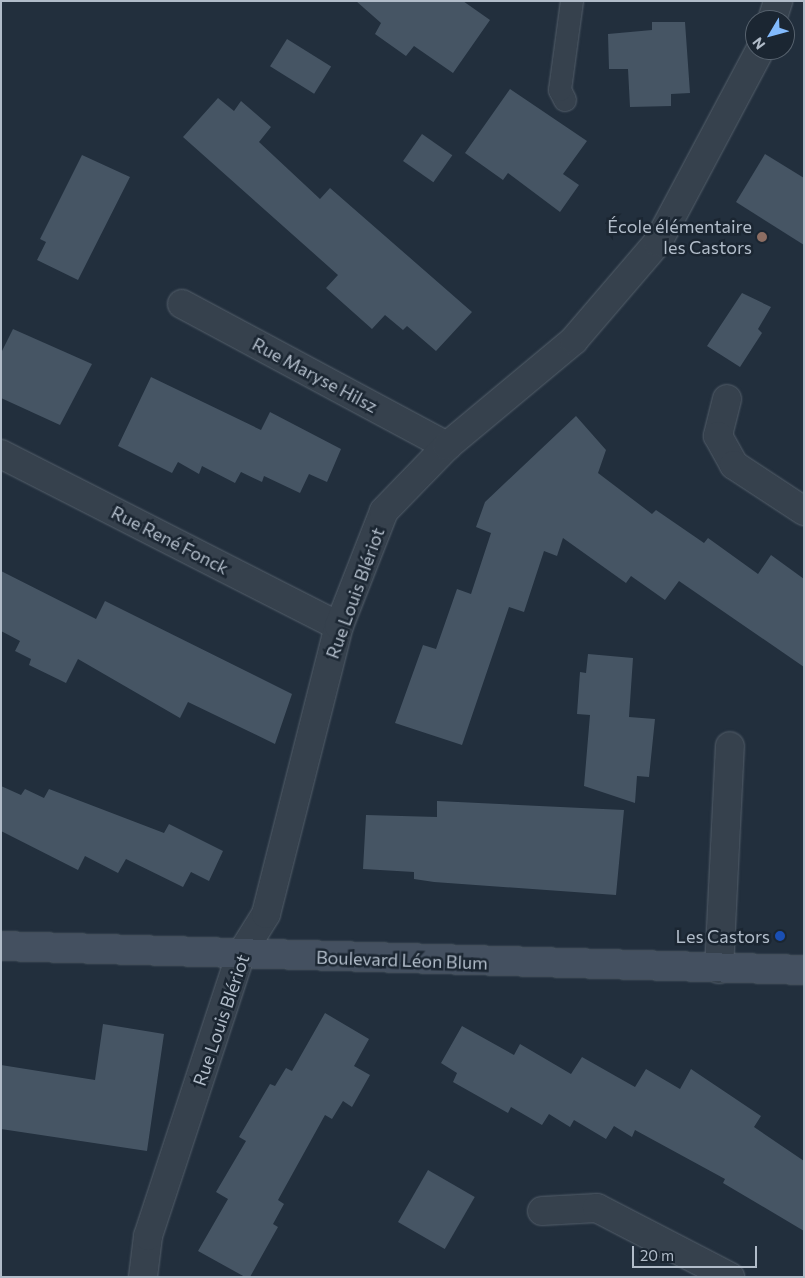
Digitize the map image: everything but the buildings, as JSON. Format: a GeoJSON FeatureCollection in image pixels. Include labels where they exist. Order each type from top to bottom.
{"type":"FeatureCollection","features":[{"type":"Feature","properties":{"kind":"street","name":"Rue Louis Blériot"},"geometry":{"type":"LineString","coordinates":[[142,1277],[148,1236],[240,956],[266,914],[339,626],[384,511],[448,446],[574,340],[658,242],[755,60]]}},
{"type":"Feature","properties":{"kind":"street","name":"Rue Maryse Hilsz"},"geometry":{"type":"LineString","coordinates":[[182,304],[448,446]]}},
{"type":"Feature","properties":{"kind":"street"},"geometry":{"type":"LineString","coordinates":[[727,399],[718,436],[734,465],[804,511]]}},
{"type":"Feature","properties":{"kind":"street","name":"Rue René Fonck"},"geometry":{"type":"LineString","coordinates":[[1,454],[339,626]]}},
{"type":"Feature","properties":{"kind":"street"},"geometry":{"type":"LineString","coordinates":[[719,969],[730,746]]}},
{"type":"Feature","properties":{"kind":"street","name":"Boulevard Léon Blum"},"geometry":{"type":"LineString","coordinates":[[1,946],[161,948],[240,956],[804,970]]}},
{"type":"Feature","properties":{"kind":"street"},"geometry":{"type":"LineString","coordinates":[[542,1211],[597,1208],[730,1277]]}},
{"type":"Feature","properties":{"kind":"lane"},"geometry":{"type":"LineString","coordinates":[[565,100],[560,90],[572,1]]}},
{"type":"Feature","properties":{"kind":"place","name":"École élémentaire les Castors"},"geometry":{"type":"Point","coordinates":[762,237]}},
{"type":"Feature","properties":{"kind":"place","name":"Les Castors"},"geometry":{"type":"Point","coordinates":[780,936]}}]}
